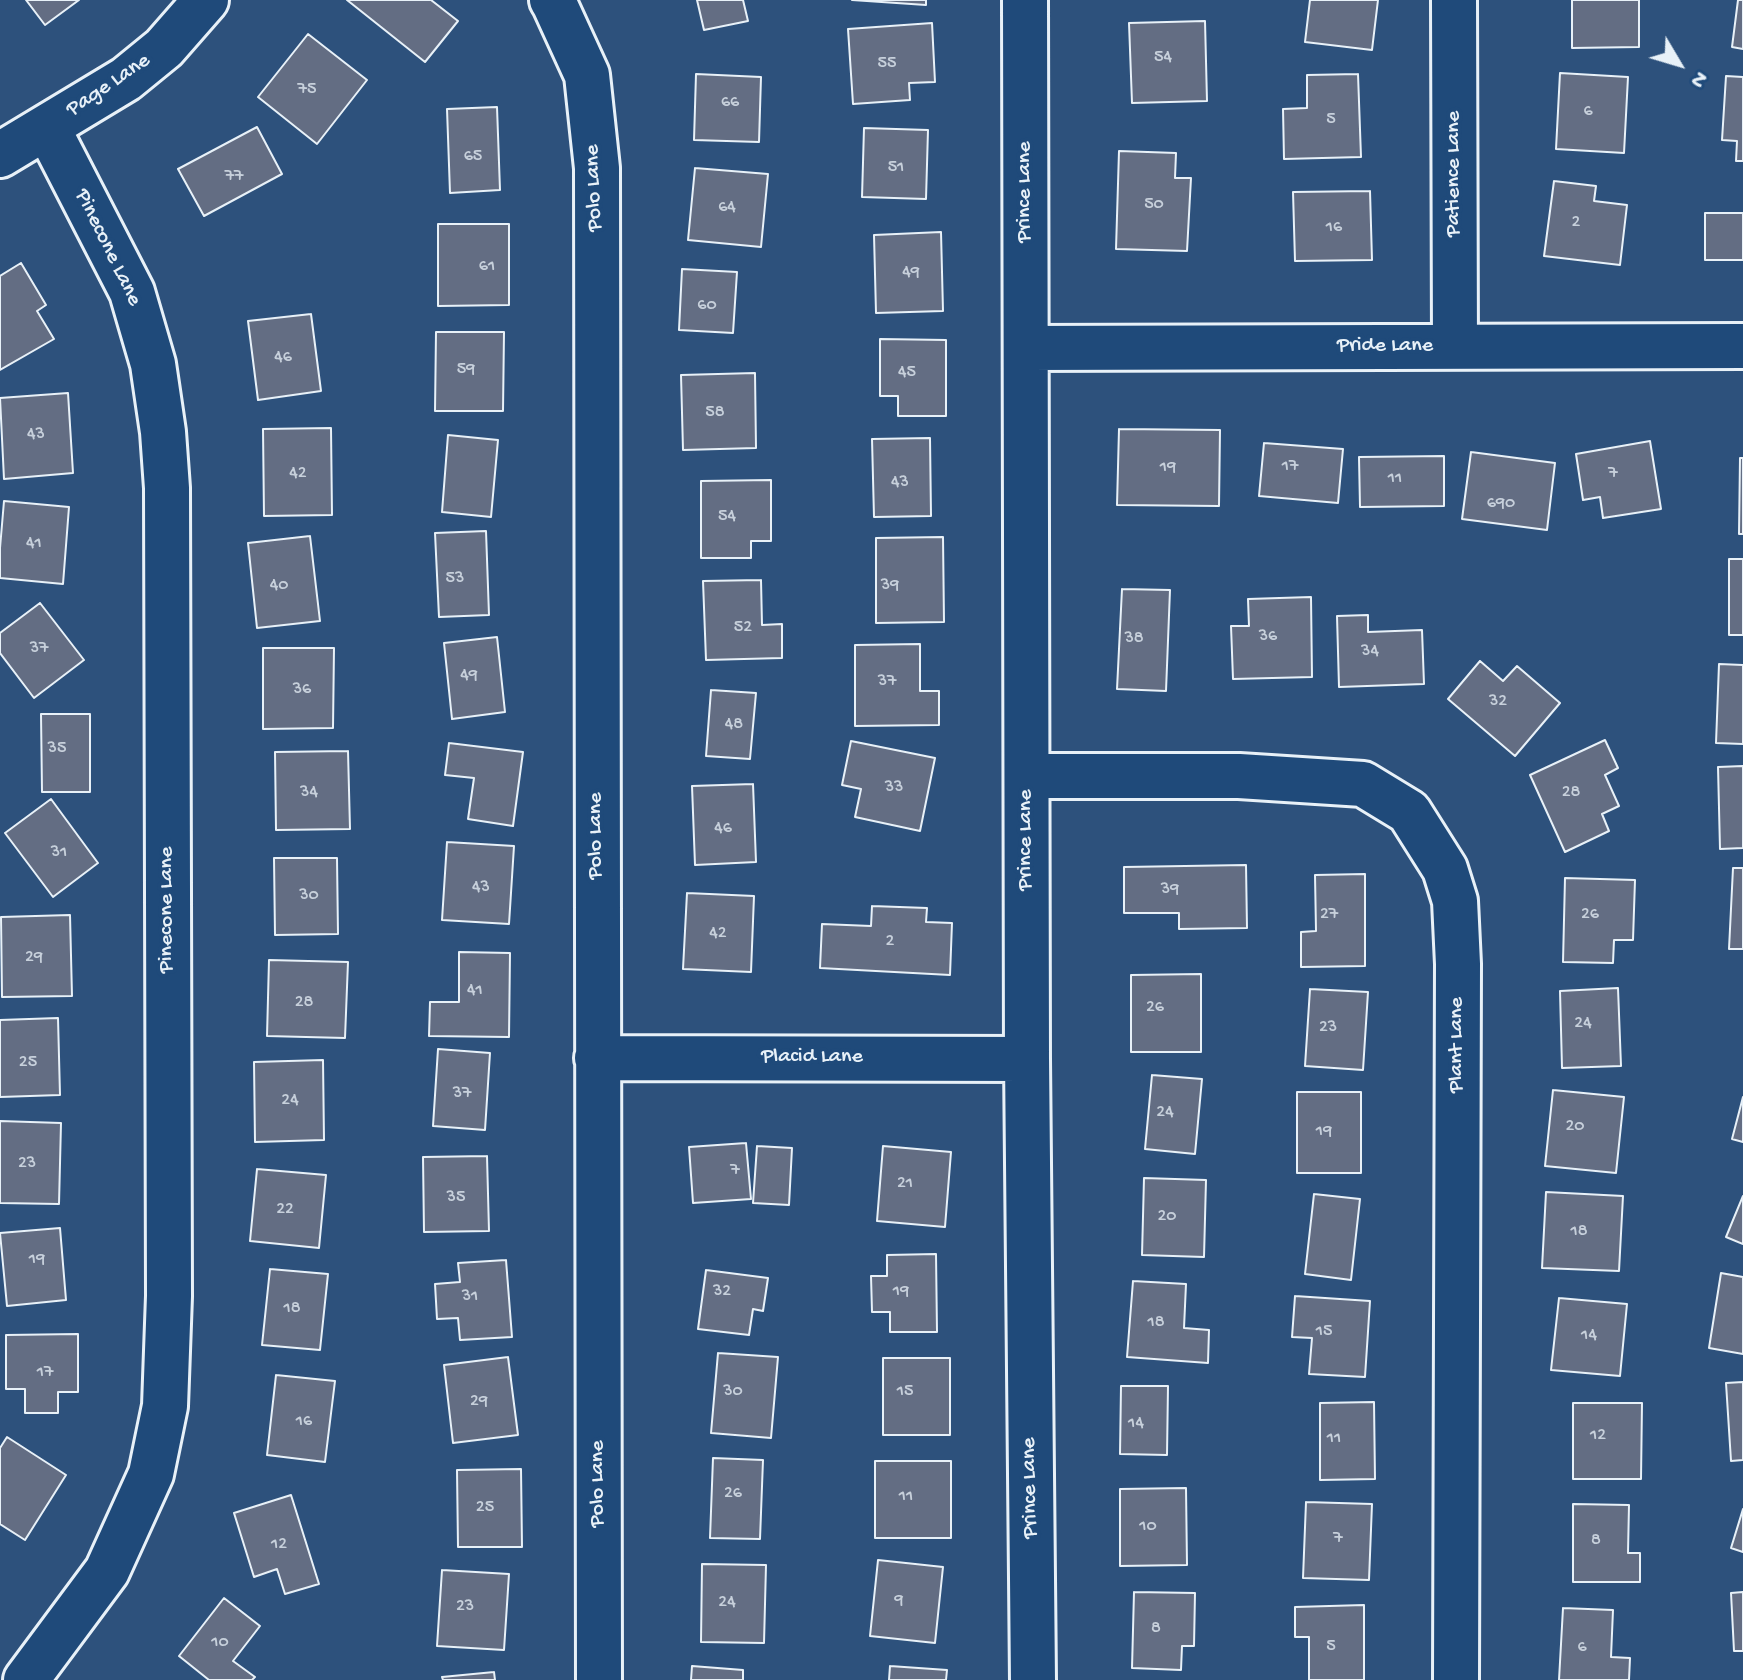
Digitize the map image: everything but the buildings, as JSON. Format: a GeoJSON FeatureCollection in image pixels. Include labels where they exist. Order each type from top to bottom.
{"type":"FeatureCollection","features":[{"type":"Feature","properties":{"kind":"street","name":"Page Lane"},"geometry":{"type":"LineString","coordinates":[[0,155],[126,79],[164,48],[206,0]]}},
{"type":"Feature","properties":{"kind":"street","name":"Polo Lane"},"geometry":{"type":"LineString","coordinates":[[552,0],[587,75],[597,168],[599,1680]]}},
{"type":"Feature","properties":{"kind":"street","name":"Prince Lane"},"geometry":{"type":"LineString","coordinates":[[1025,0],[1027,1059],[1033,1680]]}},
{"type":"Feature","properties":{"kind":"street","name":"Patience Lane"},"geometry":{"type":"LineString","coordinates":[[1454,0],[1455,347]]}},
{"type":"Feature","properties":{"kind":"street","name":"Pinecone Lane"},"geometry":{"type":"LineString","coordinates":[[26,1680],[107,1571],[151,1474],[165,1406],[169,1296],[167,488],[163,432],[153,364],[132,292],[47,127]]}},
{"type":"Feature","properties":{"kind":"street","name":"Pride Lane"},"geometry":{"type":"LineString","coordinates":[[1026,348],[1743,346]]}},
{"type":"Feature","properties":{"kind":"street","name":"Plant Lane"},"geometry":{"type":"LineString","coordinates":[[1027,776],[1239,776],[1363,784],[1409,812],[1445,869],[1455,901],[1458,964],[1456,1680]]}},
{"type":"Feature","properties":{"kind":"street","name":"Placid Lane"},"geometry":{"type":"LineString","coordinates":[[597,1058],[1027,1059]]}}]}
